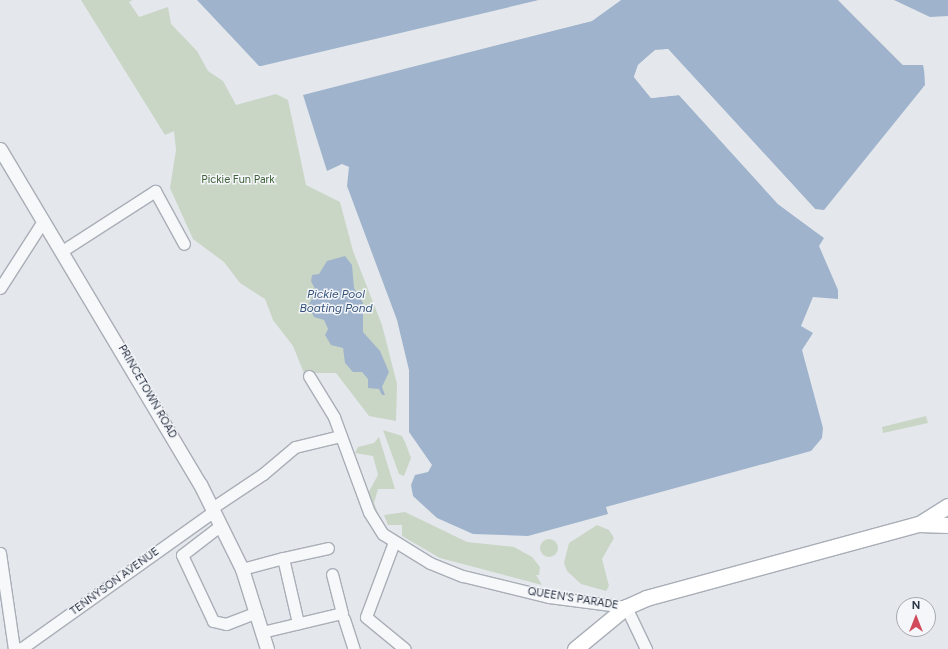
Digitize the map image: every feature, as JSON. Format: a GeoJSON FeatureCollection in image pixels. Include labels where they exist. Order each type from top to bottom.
{"type":"FeatureCollection","features":[{"type":"Feature","properties":{"kind":"main road"},"geometry":{"type":"LineString","coordinates":[[919,524],[948,506]]}},
{"type":"Feature","properties":{"kind":"main road"},"geometry":{"type":"LineString","coordinates":[[919,524],[948,525]]}},
{"type":"Feature","properties":{"kind":"main road","name":"QUEEN'S PARADE"},"geometry":{"type":"LineString","coordinates":[[626,607],[646,598],[919,524]]}},
{"type":"Feature","properties":{"kind":"main road"},"geometry":{"type":"LineString","coordinates":[[575,649],[626,607]]}},
{"type":"Feature","properties":{"kind":"street","name":"PRINCETOWN ROAD"},"geometry":{"type":"LineString","coordinates":[[0,148],[213,509],[242,569],[257,612],[267,649]]}},
{"type":"Feature","properties":{"kind":"street"},"geometry":{"type":"LineString","coordinates":[[62,251],[155,191],[184,244]]}},
{"type":"Feature","properties":{"kind":"street"},"geometry":{"type":"LineString","coordinates":[[0,288],[43,221]]}},
{"type":"Feature","properties":{"kind":"street","name":"QUEEN'S PARADE"},"geometry":{"type":"LineString","coordinates":[[309,376],[329,408],[369,512],[394,542],[462,576],[593,605],[626,607]]}},
{"type":"Feature","properties":{"kind":"street","name":"TENNYSON AVENUE"},"geometry":{"type":"LineString","coordinates":[[14,649],[22,648],[263,474],[295,447],[340,436]]}},
{"type":"Feature","properties":{"kind":"street"},"geometry":{"type":"LineString","coordinates":[[221,525],[182,555],[213,621],[226,624],[257,612]]}},
{"type":"Feature","properties":{"kind":"street"},"geometry":{"type":"LineString","coordinates":[[394,542],[366,615],[400,648]]}},
{"type":"Feature","properties":{"kind":"street"},"geometry":{"type":"LineString","coordinates":[[242,569],[328,548]]}},
{"type":"Feature","properties":{"kind":"street"},"geometry":{"type":"LineString","coordinates":[[0,553],[14,649]]}},
{"type":"Feature","properties":{"kind":"street"},"geometry":{"type":"LineString","coordinates":[[283,558],[298,623]]}},
{"type":"Feature","properties":{"kind":"street"},"geometry":{"type":"LineString","coordinates":[[262,632],[342,612],[332,574]]}},
{"type":"Feature","properties":{"kind":"street"},"geometry":{"type":"LineString","coordinates":[[626,607],[646,649]]}},
{"type":"Feature","properties":{"kind":"street"},"geometry":{"type":"LineString","coordinates":[[344,619],[354,649]]}},
{"type":"Feature","properties":{"kind":"green space","name":"Pickie Fun Park"},"geometry":{"type":"Polygon","coordinates":[[[81,0],[133,0],[129,2],[139,17],[168,7],[171,24],[197,51],[208,71],[223,81],[236,105],[276,94],[288,100],[306,185],[340,202],[353,251],[382,325],[397,384],[396,421],[369,416],[336,373],[304,373],[293,346],[273,320],[265,299],[240,283],[224,262],[193,239],[170,188],[176,150],[174,131],[165,135],[81,0]]]}},
{"type":"Feature","properties":{"kind":"green space"},"geometry":{"type":"Polygon","coordinates":[[[926,416],[928,423],[883,433],[882,427],[926,416]]]}},
{"type":"Feature","properties":{"kind":"green space"},"geometry":{"type":"Polygon","coordinates":[[[383,430],[402,436],[405,442],[411,458],[404,476],[399,474],[383,430]]]}},
{"type":"Feature","properties":{"kind":"green space"},"geometry":{"type":"Polygon","coordinates":[[[379,437],[395,489],[378,489],[374,503],[380,518],[367,495],[378,475],[373,456],[355,453],[358,447],[374,443],[379,437]]]}},
{"type":"Feature","properties":{"kind":"green space"},"geometry":{"type":"Polygon","coordinates":[[[405,512],[467,542],[514,547],[532,557],[540,567],[539,575],[536,575],[542,585],[440,558],[402,536],[402,525],[388,525],[384,515],[405,512]]]}},
{"type":"Feature","properties":{"kind":"green space"},"geometry":{"type":"Polygon","coordinates":[[[597,525],[609,530],[614,538],[602,559],[609,586],[606,591],[581,584],[567,571],[564,563],[569,543],[597,525]]]}},
{"type":"Feature","properties":{"kind":"green space"},"geometry":{"type":"Polygon","coordinates":[[[549,539],[555,542],[558,548],[555,554],[549,557],[543,554],[540,548],[543,542],[549,539]]]}},
{"type":"Feature","properties":{"kind":"water"},"geometry":{"type":"Polygon","coordinates":[[[197,0],[540,0],[277,66],[259,66],[197,0]]]}},
{"type":"Feature","properties":{"kind":"water"},"geometry":{"type":"Polygon","coordinates":[[[621,0],[838,0],[903,65],[924,65],[925,85],[824,210],[815,209],[668,49],[655,50],[638,65],[634,77],[651,98],[679,95],[778,204],[824,238],[819,246],[838,290],[838,299],[813,297],[801,326],[813,333],[802,350],[823,428],[822,438],[811,451],[606,507],[608,514],[528,536],[473,534],[437,518],[413,496],[411,485],[415,475],[428,472],[432,465],[409,432],[409,370],[397,320],[347,186],[349,167],[342,164],[327,171],[303,95],[591,21],[621,0]]]}},
{"type":"Feature","properties":{"kind":"water"},"geometry":{"type":"Polygon","coordinates":[[[894,0],[948,0],[948,16],[930,17],[894,0]]]}},
{"type":"Feature","properties":{"kind":"water","name":"Pickie Pool Boating Pond"},"geometry":{"type":"Polygon","coordinates":[[[345,256],[352,265],[354,288],[363,303],[363,332],[380,351],[389,372],[382,387],[385,395],[382,395],[379,389],[368,388],[368,379],[362,372],[353,372],[345,363],[343,348],[331,345],[325,335],[328,329],[324,320],[314,317],[308,306],[316,291],[311,281],[312,275],[319,274],[327,261],[345,256]]]}},
{"type":"Feature","properties":{"kind":"pier"},"geometry":{"type":"Polygon","coordinates":[[[542,0],[278,68],[257,67],[542,0]]]}},
{"type":"Feature","properties":{"kind":"pier"},"geometry":{"type":"Polygon","coordinates":[[[621,0],[592,21],[301,94],[591,19],[609,3],[621,0]]]}},
{"type":"Feature","properties":{"kind":"pier"},"geometry":{"type":"Polygon","coordinates":[[[838,0],[904,63],[925,64],[927,85],[923,65],[903,65],[838,0]]]}},
{"type":"Feature","properties":{"kind":"pier"},"geometry":{"type":"Polygon","coordinates":[[[668,49],[815,209],[824,212],[814,211],[667,51],[655,52],[640,66],[636,76],[652,96],[680,93],[779,203],[824,238],[778,204],[679,95],[651,98],[634,77],[638,65],[653,52],[668,49]]]}}]}
